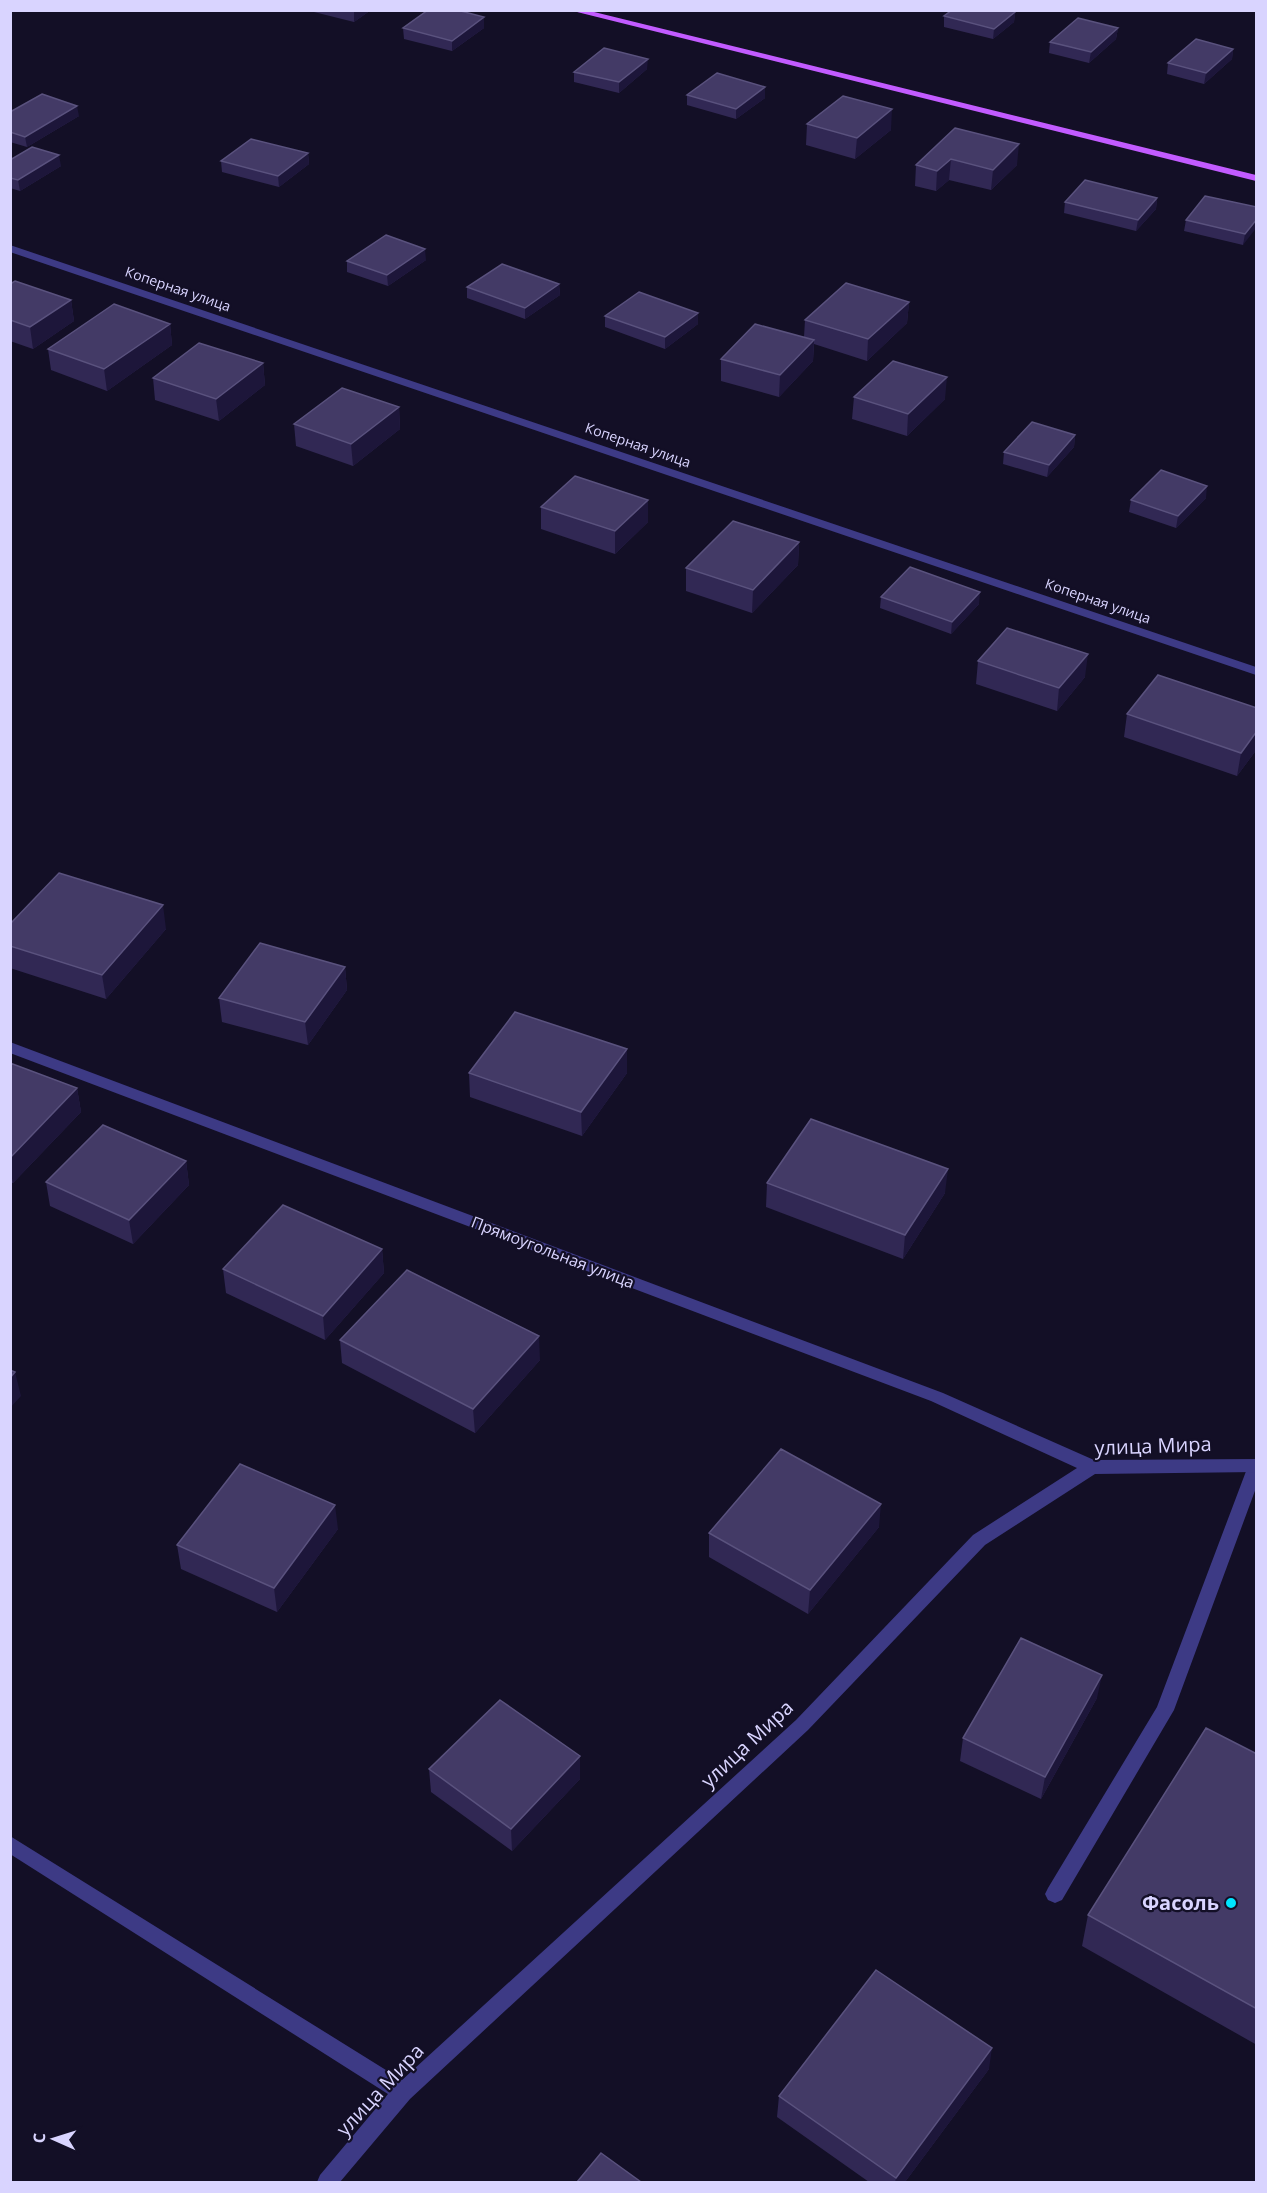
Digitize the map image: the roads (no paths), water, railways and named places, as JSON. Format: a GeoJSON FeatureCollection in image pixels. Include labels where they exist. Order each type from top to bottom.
{"type":"FeatureCollection","features":[{"type":"Feature","properties":{"kind":"main road"},"geometry":{"type":"LineString","coordinates":[[573,10],[1257,178]]}},
{"type":"Feature","properties":{"kind":"street","name":"Коперная улица"},"geometry":{"type":"LineString","coordinates":[[10,248],[1257,671]]}},
{"type":"Feature","properties":{"kind":"street","name":"Прямоугольная улица"},"geometry":{"type":"LineString","coordinates":[[10,1047],[937,1397],[1092,1467]]}},
{"type":"Feature","properties":{"kind":"street","name":"улица Мира"},"geometry":{"type":"LineString","coordinates":[[327,2182],[403,2092],[802,1725],[979,1540],[1092,1467],[1257,1466]]}},
{"type":"Feature","properties":{"kind":"street"},"geometry":{"type":"LineString","coordinates":[[1055,1894],[1165,1710],[1257,1466]]}},
{"type":"Feature","properties":{"kind":"street"},"geometry":{"type":"LineString","coordinates":[[10,1844],[403,2092]]}},
{"type":"Feature","properties":{"kind":"place","name":"Фасоль"},"geometry":{"type":"Point","coordinates":[1231,1903]}}]}
